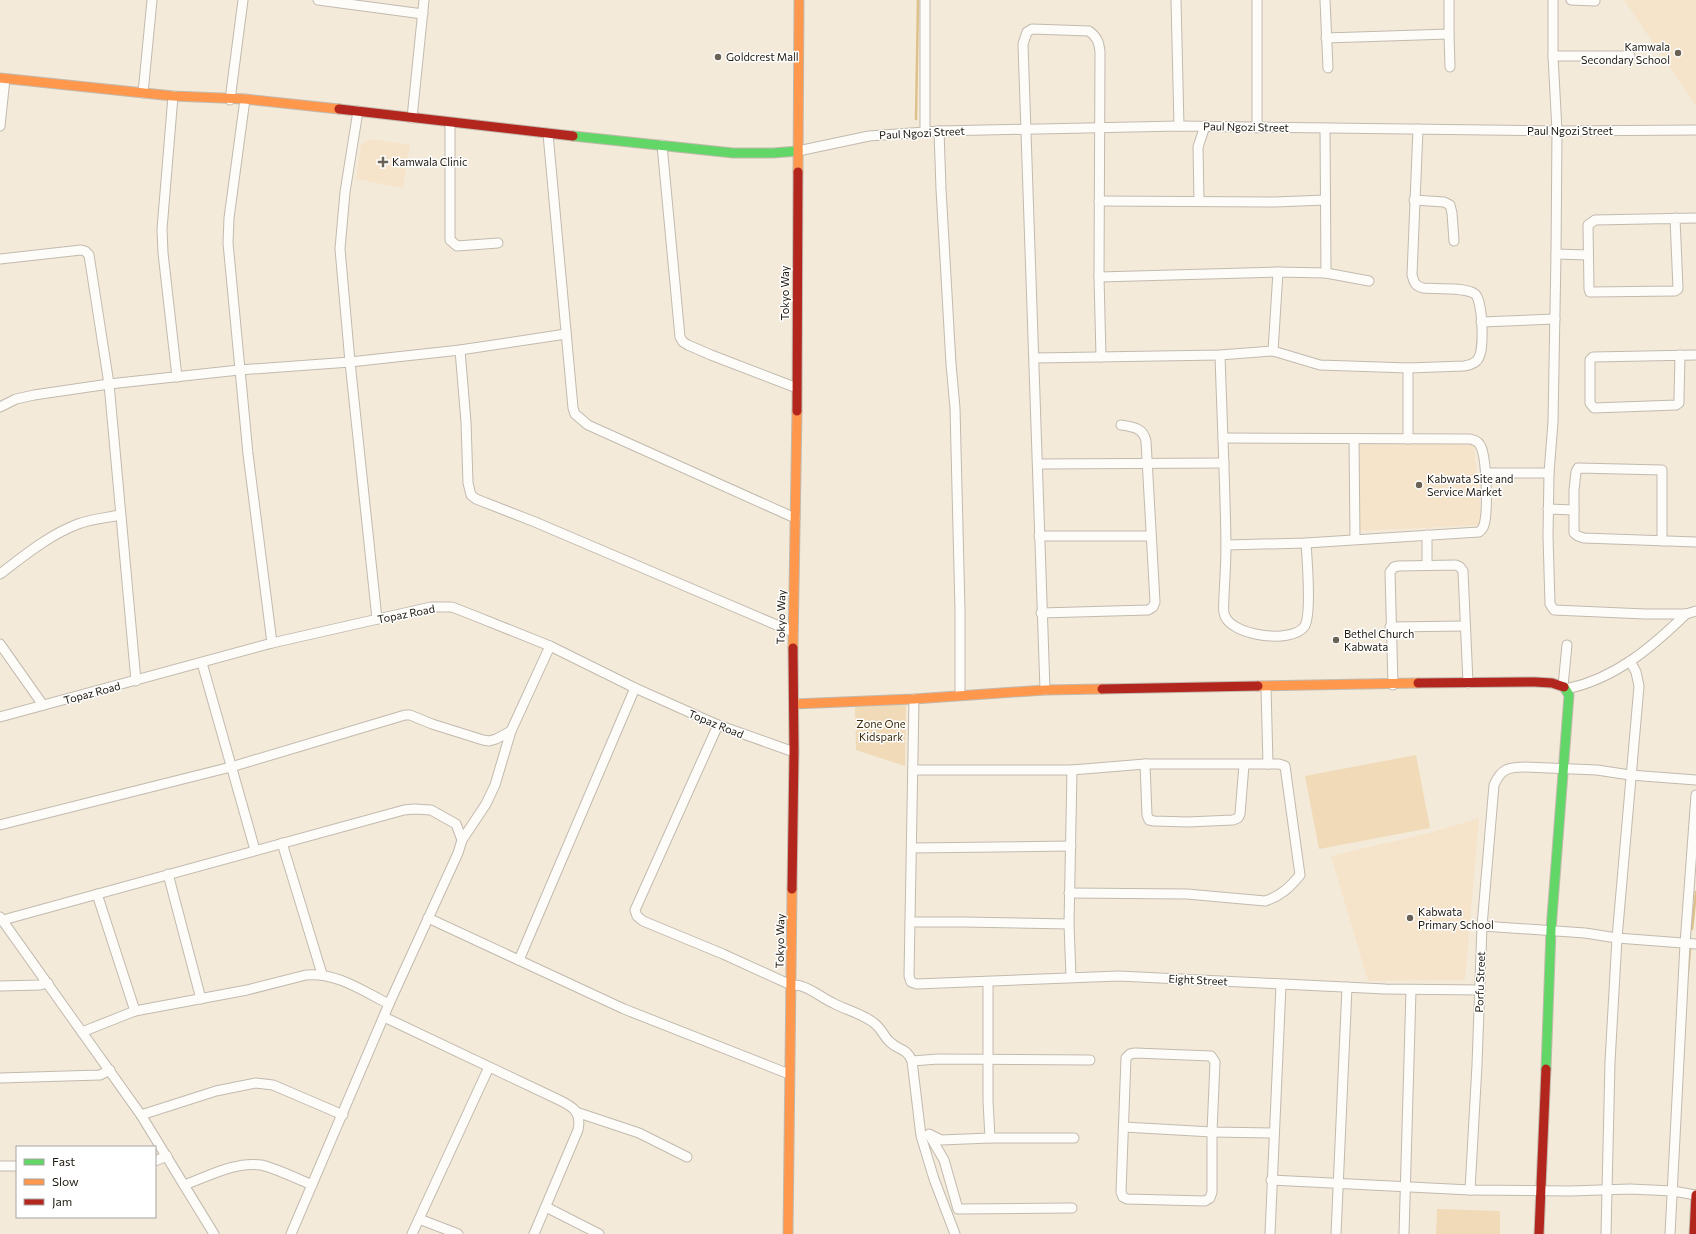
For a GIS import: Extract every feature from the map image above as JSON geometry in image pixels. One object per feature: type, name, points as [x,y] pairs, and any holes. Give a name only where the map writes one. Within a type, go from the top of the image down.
[{"type":"street","points":[[143,93],[152,0]]},
{"type":"street","points":[[230,100],[243,0]]},
{"type":"street","points":[[318,0],[423,14]]},
{"type":"street","points":[[412,118],[424,0]]},
{"type":"street","name":"Tokyo Way","points":[[788,1234],[794,752],[793,632],[797,388],[799,0]]},
{"type":"street","points":[[924,0],[925,132]]},
{"type":"street","points":[[1176,0],[1179,126]]},
{"type":"street","points":[[1257,0],[1258,128]]},
{"type":"street","points":[[1325,0],[1328,68]]},
{"type":"street","points":[[1449,0],[1450,67]]},
{"type":"street","points":[[1553,0],[1553,56],[1557,131],[1553,422],[1548,509],[1551,607],[1554,610],[1626,614],[1686,614],[1696,611]]},
{"type":"street","points":[[1571,0],[1595,0]]},
{"type":"street","points":[[1044,690],[1038,464],[1023,44],[1027,32],[1032,29],[1089,31],[1095,35],[1098,42],[1100,52],[1098,127],[1101,358]]},
{"type":"street","points":[[1326,38],[1450,34]]},
{"type":"street","points":[[1553,56],[1630,56]]},
{"type":"street","points":[[0,126],[3,78],[173,96],[230,100],[245,99],[358,111],[450,124],[662,144],[733,153],[798,152]]},
{"type":"street","points":[[173,96],[162,229],[163,253],[177,377]]},
{"type":"street","points":[[245,99],[228,232],[239,370],[272,643]]},
{"type":"street","points":[[358,111],[345,192],[340,250],[350,362],[377,619]]},
{"type":"street","points":[[450,124],[450,240],[457,246],[498,243]]},
{"type":"street","points":[[1199,201],[1198,147],[1205,126]]},
{"type":"street","name":"Paul Ngozi Street","points":[[798,152],[869,136],[939,131],[1098,127],[1205,126],[1258,128],[1557,131],[1696,130]]},
{"type":"street","points":[[1325,128],[1326,273]]},
{"type":"street","points":[[1034,358],[1220,355],[1273,351],[1320,365],[1408,368],[1464,366],[1472,364],[1479,359],[1482,351],[1479,300],[1475,294],[1468,290],[1423,288],[1417,286],[1412,275],[1418,129]]},
{"type":"street","points":[[939,131],[941,197],[955,408],[960,695]]},
{"type":"street","points":[[548,134],[573,408],[575,414],[583,422],[795,518]]},
{"type":"street","points":[[662,144],[680,337],[683,342],[711,355],[797,388]]},
{"type":"street","points":[[1099,201],[1274,202],[1325,200]]},
{"type":"street","points":[[1414,200],[1444,202],[1450,205],[1454,241]]},
{"type":"street","points":[[1675,218],[1679,286],[1675,290],[1590,292],[1588,225],[1591,221],[1595,220],[1675,218],[1696,218]]},
{"type":"street","points":[[0,259],[81,250],[85,250],[89,254],[109,384],[136,681]]},
{"type":"street","points":[[1556,254],[1588,255]]},
{"type":"street","points":[[1099,276],[1278,272],[1326,273],[1369,281]]},
{"type":"street","points":[[1273,351],[1278,272]]},
{"type":"street","points":[[1481,322],[1555,319]]},
{"type":"street","points":[[0,407],[16,399],[34,395],[109,384],[239,370],[350,362],[460,350],[566,334]]},
{"type":"street","points":[[460,350],[466,422],[468,483],[471,496],[536,522],[793,632]]},
{"type":"street","points":[[1220,355],[1226,545],[1224,613],[1226,620],[1230,624],[1247,632],[1265,636],[1278,636],[1299,632],[1304,627],[1307,620],[1308,604],[1306,543]]},
{"type":"street","points":[[1680,355],[1679,403],[1676,405],[1594,408],[1590,403],[1590,360],[1593,356],[1680,355],[1696,355]]},
{"type":"street","points":[[1408,368],[1408,439]]},
{"type":"street","points":[[1041,613],[1148,610],[1153,607],[1155,602],[1146,441],[1144,433],[1139,429],[1121,425]]},
{"type":"street","points":[[1223,438],[1476,440],[1480,444],[1484,456],[1486,472],[1485,521],[1482,530],[1479,532],[1306,543],[1226,545]]},
{"type":"street","points":[[1354,439],[1355,539]]},
{"type":"street","points":[[1038,464],[1224,463]]},
{"type":"street","points":[[1662,541],[1663,471],[1660,469],[1578,468],[1575,478],[1574,510],[1574,533],[1578,536],[1584,538],[1662,541],[1696,542]]},
{"type":"street","points":[[1486,472],[1549,473]]},
{"type":"street","points":[[1548,509],[1574,510]]},
{"type":"street","points":[[0,574],[42,543],[61,532],[79,524],[120,515]]},
{"type":"street","points":[[1427,535],[1427,566]]},
{"type":"street","points":[[1039,536],[1151,536]]},
{"type":"street","points":[[1393,685],[1390,627],[1390,572],[1391,569],[1399,566],[1456,565],[1463,571],[1468,683]]},
{"type":"street","name":"Topaz Road","points":[[0,717],[272,643],[431,608],[452,607],[550,646],[635,688],[718,725],[794,752]]},
{"type":"street","points":[[794,704],[914,699],[1044,690],[1468,683],[1545,683],[1565,688],[1589,683],[1610,674],[1664,635],[1686,614]]},
{"type":"street","points":[[1390,627],[1465,626]]},
{"type":"street","points":[[0,644],[43,705]]},
{"type":"street","points":[[1539,1234],[1551,930],[1569,695],[1565,688],[1566,645]]},
{"type":"street","points":[[291,1234],[389,1004],[458,853],[462,840],[486,804],[495,785],[511,731],[550,646]]},
{"type":"street","points":[[1606,1234],[1610,1062],[1617,938],[1630,775],[1639,686],[1636,672],[1630,661]]},
{"type":"street","points":[[202,663],[255,850]]},
{"type":"street","points":[[1266,686],[1268,764]]},
{"type":"street","points":[[519,960],[635,688]]},
{"type":"street","points":[[914,699],[910,922],[1069,924]]},
{"type":"street","points":[[0,825],[231,767],[405,715],[410,715],[432,724],[489,741],[493,741],[511,731]]},
{"type":"street","points":[[718,725],[635,910],[637,916],[643,921],[723,954],[791,985],[800,986],[811,990],[833,1004],[874,1023],[883,1032],[889,1042],[896,1047],[905,1050],[909,1054],[912,1061],[921,1136],[934,1179],[955,1234]]},
{"type":"street","points":[[1145,764],[1147,815],[1149,820],[1188,822],[1233,820],[1238,818],[1240,814],[1244,765]]},
{"type":"street","points":[[913,770],[1072,770],[1145,764],[1280,764],[1285,766],[1300,875],[1288,889],[1275,898],[1265,901],[1188,894],[1069,893]]},
{"type":"street","name":"Porfu Street","points":[[1470,1190],[1477,1065],[1482,926],[1494,785],[1499,774],[1514,767],[1564,768]]},
{"type":"street","points":[[1564,768],[1696,780]]},
{"type":"street","points":[[1071,977],[1069,893],[1072,770]]},
{"type":"street","points":[[1670,1234],[1685,944],[1696,795]]},
{"type":"street","points":[[214,1234],[141,1115],[1,918],[97,894],[404,810],[431,810],[456,824],[462,840]]},
{"type":"street","points":[[282,843],[322,974]]},
{"type":"street","points":[[912,848],[1071,846]]},
{"type":"street","points":[[168,874],[201,999]]},
{"type":"street","points":[[97,894],[135,1011]]},
{"type":"street","points":[[428,918],[624,1009],[789,1074]]},
{"type":"street","name":"Eight Street","points":[[910,922],[909,976],[911,982],[916,984],[1119,976],[1281,985],[1411,990],[1480,990]]},
{"type":"street","points":[[1482,926],[1551,930],[1617,938],[1696,944]]},
{"type":"street","points":[[82,1032],[135,1011],[247,990],[306,975],[322,974],[342,980],[389,1004]]},
{"type":"street","points":[[988,982],[987,1060],[990,1138]]},
{"type":"street","points":[[0,986],[40,985],[48,983]]},
{"type":"street","points":[[1270,1234],[1281,985]]},
{"type":"street","points":[[1336,1234],[1348,987]]},
{"type":"street","points":[[1404,1234],[1411,990]]},
{"type":"street","points":[[384,1017],[557,1099],[568,1105],[576,1112],[639,1133],[687,1157]]},
{"type":"street","points":[[1130,1054],[1211,1056],[1215,1062],[1210,1198],[1205,1201],[1126,1199],[1123,1197],[1121,1192],[1124,1127],[1126,1058],[1130,1054]]},
{"type":"street","points":[[912,1061],[938,1059],[1090,1060]]},
{"type":"street","points":[[412,1234],[489,1067]]},
{"type":"street","points":[[0,1078],[100,1075],[110,1070]]},
{"type":"street","points":[[141,1115],[216,1091],[256,1083],[273,1085],[343,1115]]},
{"type":"street","points":[[917,1105],[926,1128],[944,1160],[958,1209],[1072,1208]]},
{"type":"street","points":[[534,1234],[578,1130],[580,1121],[576,1112]]},
{"type":"street","points":[[1124,1127],[1212,1132],[1274,1133]]},
{"type":"street","points":[[930,1136],[941,1140],[990,1138],[1074,1138]]},
{"type":"street","points":[[156,1161],[167,1156]]},
{"type":"street","points":[[184,1185],[234,1167],[261,1165],[312,1185]]},
{"type":"street","points":[[0,1166],[16,1166]]},
{"type":"street","points":[[1272,1180],[1470,1190],[1673,1191],[1696,1195],[1694,1234]]},
{"type":"street","points":[[546,1207],[599,1234]]},
{"type":"street","points":[[419,1219],[458,1234]]},
{"type":"shaded area","name":"Kamwala Secondary School","points":[[1624,0],[1696,0],[1696,106]]},
{"type":"shaded area","name":"Kamwala Clinic","points":[[370,139],[410,145],[403,188],[356,179],[361,145]]},
{"type":"shaded area","name":"Kabwata Site and Service Market","points":[[1360,442],[1474,445],[1482,525],[1360,531]]},
{"type":"shaded area","name":"Kabwata Primary School","points":[[1479,818],[1465,980],[1368,981],[1331,856],[1433,832]]},
{"type":"green space","name":"Zone One Kidspark","points":[[906,704],[905,766],[856,750],[855,707]]},
{"type":"green space","points":[[1416,755],[1430,828],[1319,849],[1305,776]]},
{"type":"green space","points":[[1437,1209],[1500,1211],[1500,1234],[1436,1234]]},
{"type":"waterway","points":[[916,119],[918,0]]},
{"type":"waterway","points":[[1692,929],[1696,892]]},
{"type":"waterway","points":[[1688,972],[1690,949]]},
{"type":"traffic: fast","points":[[573,136],[733,153],[773,153],[798,151]]},
{"type":"traffic: fast","points":[[1546,1069],[1551,930],[1569,695],[1564,687]]},
{"type":"traffic: slow","points":[[798,172],[799,0]]},
{"type":"traffic: slow","points":[[0,78],[173,96],[245,99],[339,109]]},
{"type":"traffic: slow","points":[[793,648],[797,411]]},
{"type":"traffic: slow","points":[[1258,686],[1418,683]]},
{"type":"traffic: slow","points":[[794,704],[914,699],[1045,690],[1102,689]]},
{"type":"traffic: slow","points":[[788,1234],[792,889]]},
{"type":"traffic: jam","points":[[339,109],[573,136]]},
{"type":"traffic: jam","points":[[797,411],[798,172]]},
{"type":"traffic: jam","points":[[792,889],[794,752],[793,648]]},
{"type":"traffic: jam","points":[[1418,683],[1535,682],[1552,683],[1564,687]]},
{"type":"traffic: jam","points":[[1102,689],[1258,686]]},
{"type":"traffic: jam","points":[[1539,1234],[1546,1069]]},
{"type":"traffic: jam","points":[[1694,1234],[1696,1195]]},
{"type":"place","name":"Kamwala Secondary School","points":[[1678,53]]},
{"type":"place","name":"Goldcrest Mall","points":[[718,57]]},
{"type":"place","name":"Kamwala Clinic","points":[[383,162]]},
{"type":"place","name":"Kabwata Site and Service Market","points":[[1419,485]]},
{"type":"place","name":"Bethel Church Kabwata","points":[[1336,640]]},
{"type":"place","name":"Kabwata Primary School","points":[[1410,918]]}]
